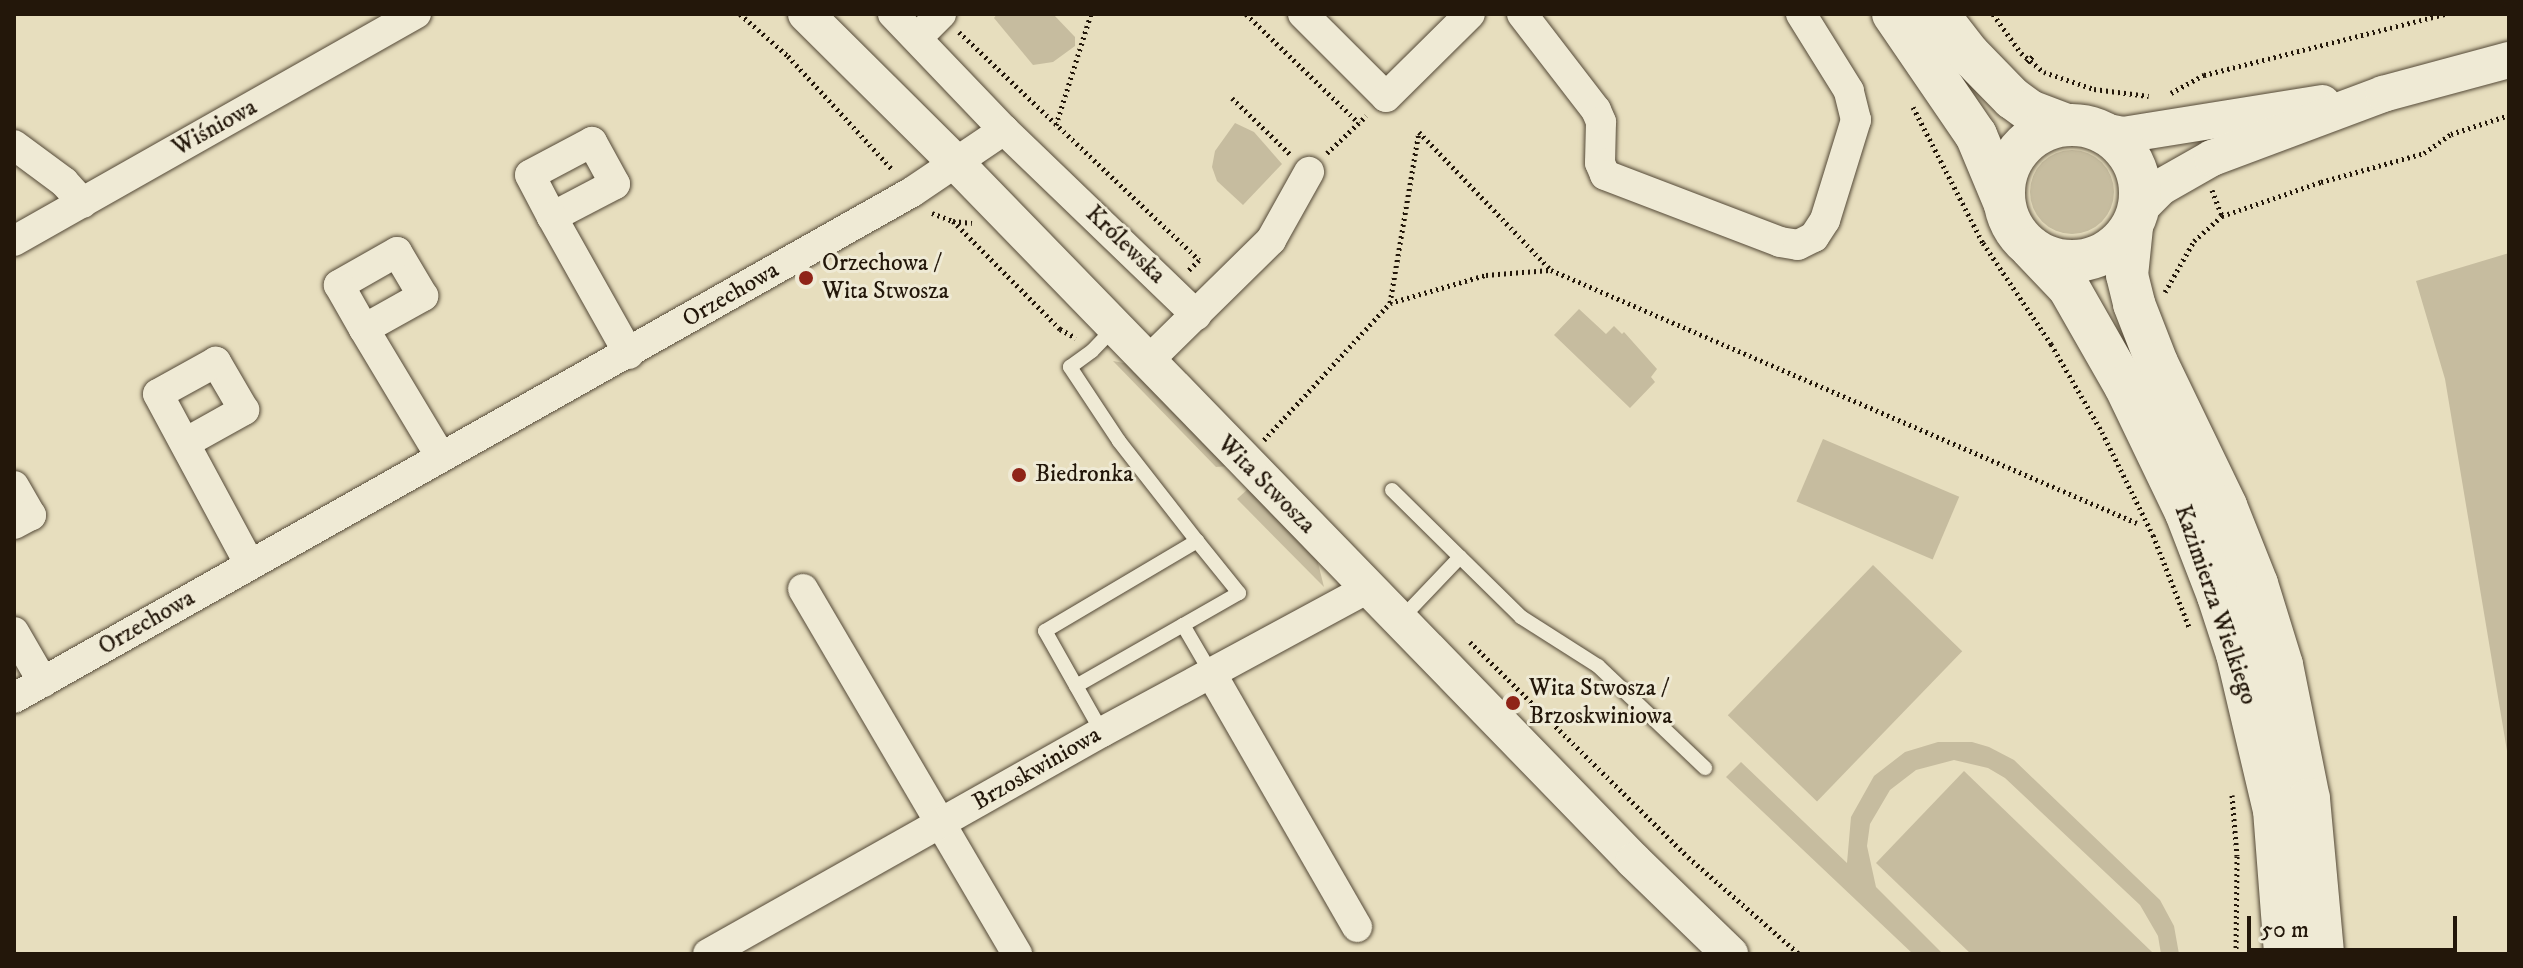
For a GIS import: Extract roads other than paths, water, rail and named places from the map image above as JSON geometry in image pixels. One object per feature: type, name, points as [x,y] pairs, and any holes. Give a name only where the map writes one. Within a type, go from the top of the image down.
[{"type":"main road","points":[[1893,14],[1976,135],[2017,235],[2031,248],[2067,262],[2086,260],[2120,242],[2135,218],[2137,171],[2128,153],[2082,127],[2030,111],[2012,98],[1969,54],[1938,14]]},
{"type":"main road","points":[[2004,202],[2009,166],[2031,138],[2082,127]]},
{"type":"main road","name":"Kazimierza Wielkiego","points":[[2135,218],[2127,275],[2134,304],[2157,363],[2226,506],[2257,584],[2282,665],[2309,799],[2323,954]]},
{"type":"main road","name":"Kazimierza Wielkiego","points":[[2031,248],[2069,288],[2125,386],[2186,513],[2218,596],[2245,684],[2274,810],[2285,954]]},
{"type":"street","name":"Wiśniowa","points":[[14,241],[83,203],[382,22],[416,14]]},
{"type":"street","name":"Wita Stwosza","points":[[806,14],[957,164],[1097,334],[1147,362],[1730,954]]},
{"type":"street","name":"Królewska","points":[[893,14],[1004,130],[1196,315]]},
{"type":"street","points":[[1303,14],[1386,97],[1470,14]]},
{"type":"street","points":[[1522,14],[1596,110],[1601,122],[1600,163],[1605,175],[1780,242],[1798,245],[1814,237],[1825,220],[1856,120],[1849,91],[1801,14]]},
{"type":"street","points":[[917,38],[946,19]]},
{"type":"street","points":[[2135,218],[2161,187],[2212,158],[2383,94],[2509,61]]},
{"type":"street","points":[[2082,127],[2134,134],[2252,112],[2383,94]]},
{"type":"street","points":[[957,164],[1004,130]]},
{"type":"street","points":[[14,145],[64,182],[83,203]]},
{"type":"street","name":"Orzechowa","points":[[14,698],[629,354],[957,164]]},
{"type":"street","points":[[1147,362],[1271,240],[1309,172]]},
{"type":"street","points":[[552,217],[629,354]]},
{"type":"street","points":[[364,329],[441,457]]},
{"type":"street","points":[[185,443],[250,565]]},
{"type":"street","points":[[14,486],[31,515],[14,524]]},
{"type":"street","name":"Brzoskwiniowa","points":[[708,954],[1102,732],[1368,588]]},
{"type":"street","points":[[803,589],[1017,954]]},
{"type":"street","points":[[14,632],[43,682]]},
{"type":"street","points":[[1211,673],[1357,927]]},
{"type":"lane","points":[[1076,686],[1239,593],[1119,441],[1070,367],[1092,351],[1097,334]]},
{"type":"lane","points":[[1392,490],[1521,617],[1598,666],[1705,768]]},
{"type":"lane","points":[[1102,732],[1045,631],[1197,541]]},
{"type":"lane","points":[[1400,621],[1460,557]]},
{"type":"lane","points":[[1183,625],[1211,673]]},
{"type":"place","name":"Orzechowa / Wita Stwosza","points":[[806,278]]},
{"type":"place","name":"Biedronka","points":[[1019,475]]},
{"type":"place","name":"Wita Stwosza / Brzoskwiniowa","points":[[1513,703]]}]
